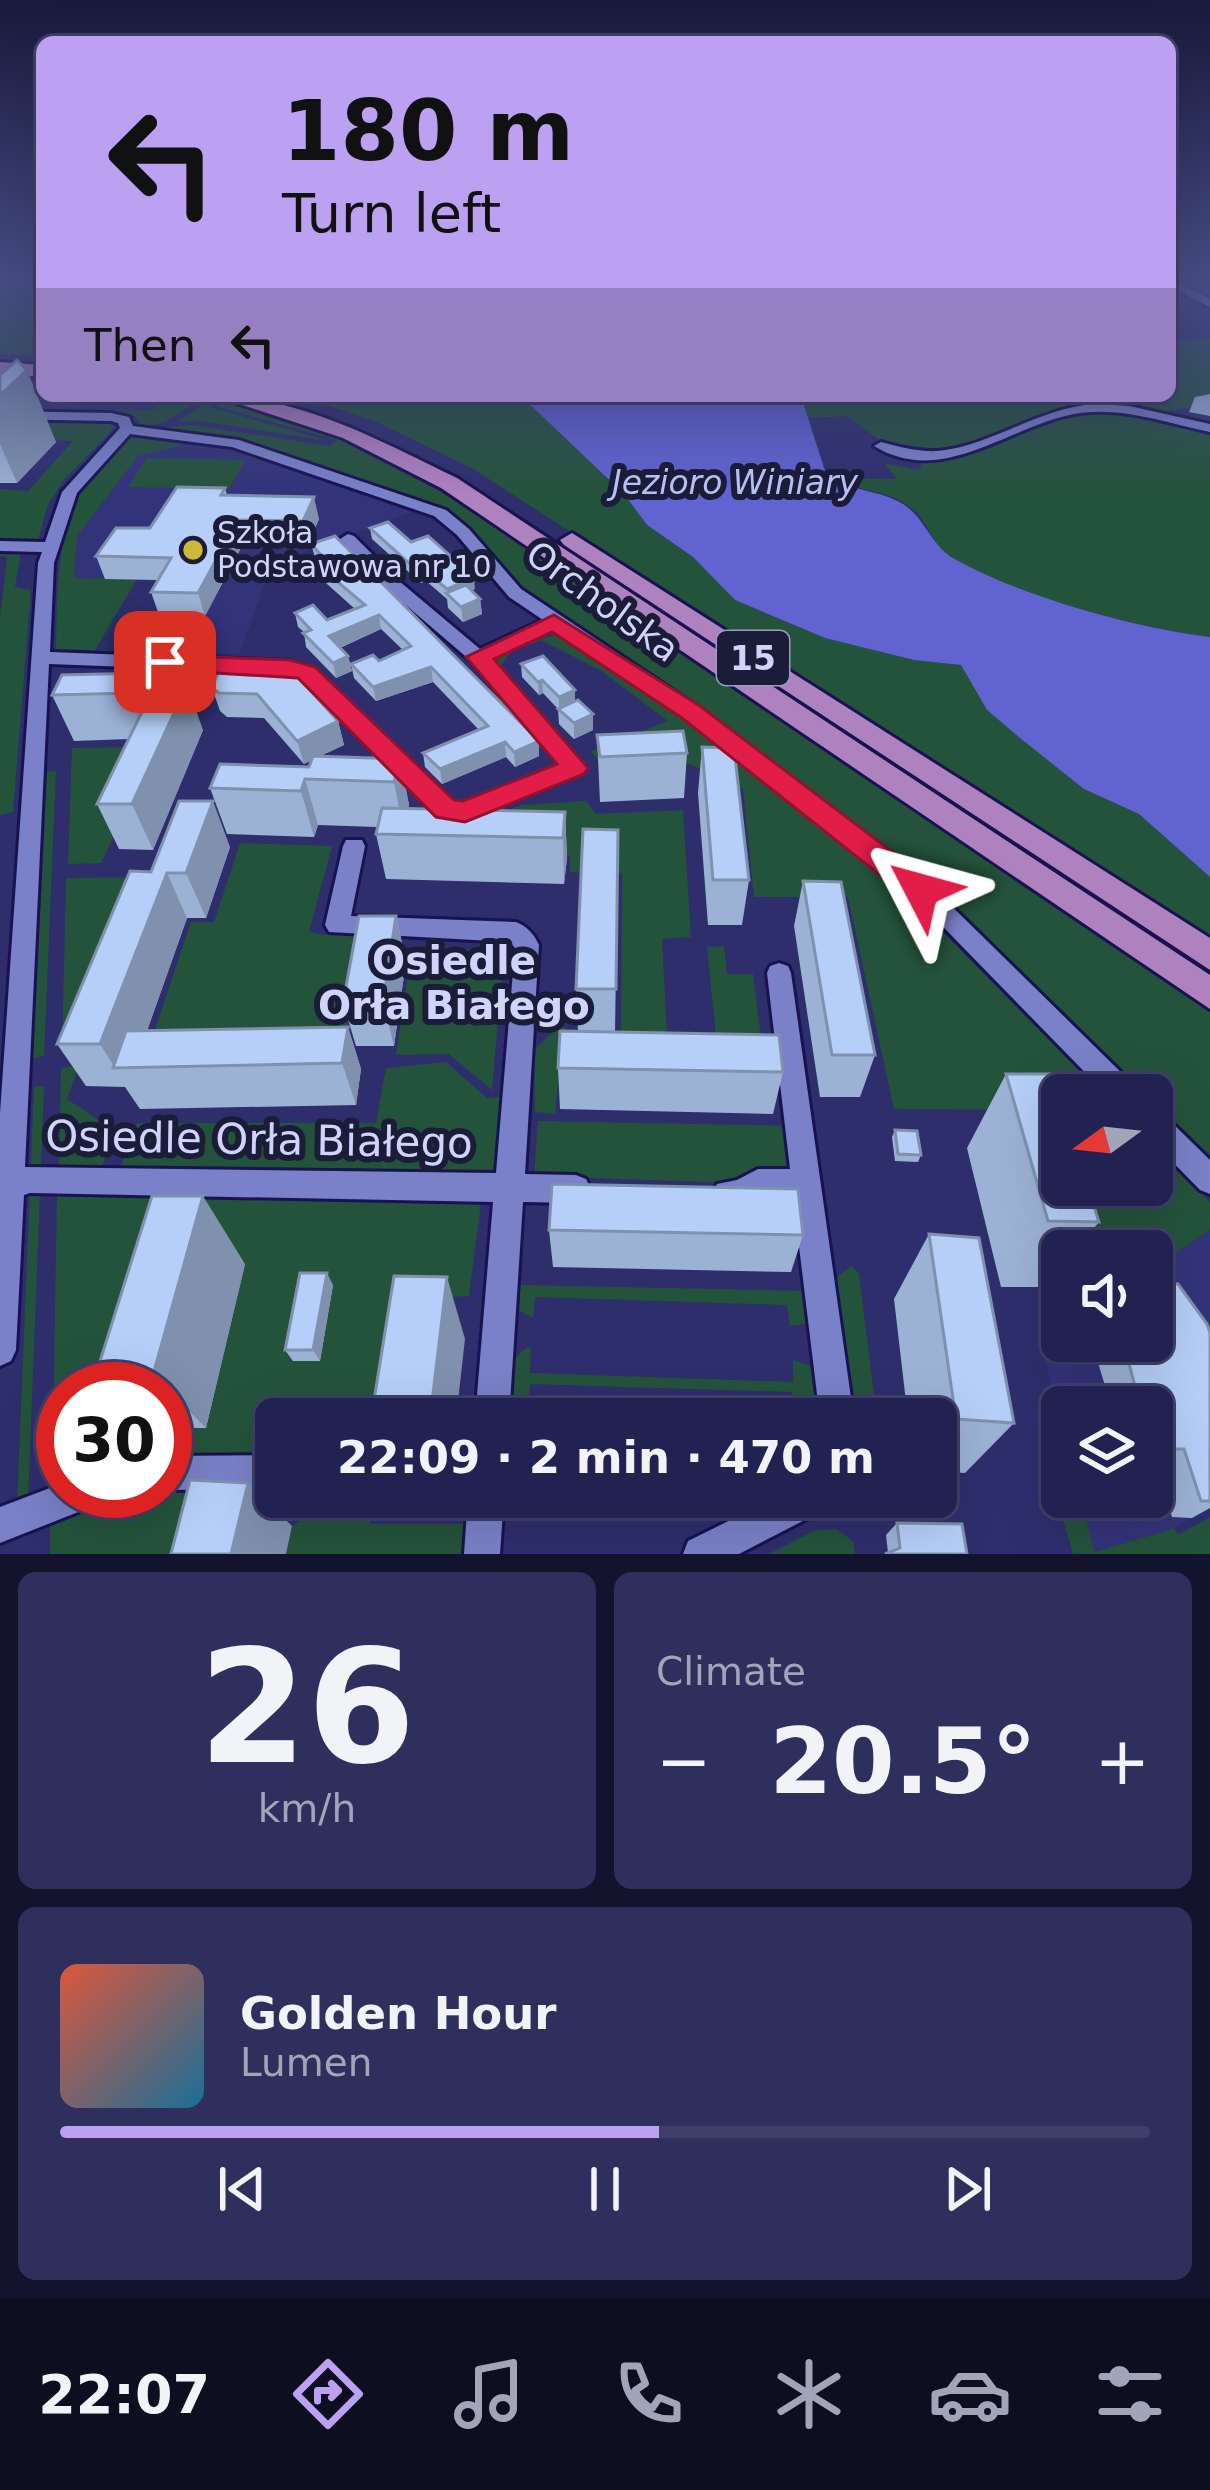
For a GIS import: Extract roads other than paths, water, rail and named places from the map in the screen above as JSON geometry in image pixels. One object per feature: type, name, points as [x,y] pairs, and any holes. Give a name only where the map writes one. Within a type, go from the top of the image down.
[{"type":"main road","points":[[0,358],[36,361]]},
{"type":"main road","points":[[0,368],[36,371]]},
{"type":"main road","name":"15","points":[[245,402],[350,434],[461,490],[1210,994]]},
{"type":"main road","name":"15","points":[[296,402],[382,431],[479,479],[1210,956]]},
{"type":"street","points":[[881,446],[953,456],[1077,409],[1210,428]]},
{"type":"street","name":"Orcholska","points":[[0,415],[111,417],[124,420],[127,429],[234,443],[440,513],[515,592],[691,712],[910,881],[1104,1074]]},
{"type":"street","points":[[0,1350],[10,1186],[13,907],[50,547],[70,492],[127,429]]},
{"type":"street","points":[[40,658],[290,668],[307,673],[446,810],[465,812],[575,768],[478,657],[393,586],[348,539]]},
{"type":"street","points":[[0,546],[50,547]]},
{"type":"street","points":[[478,657],[554,622]]},
{"type":"street","name":"Osiedle Orła Białego","points":[[355,846],[337,926],[516,932],[526,946],[494,1398]]},
{"type":"street","points":[[779,973],[798,1189],[833,1398]]},
{"type":"street","points":[[1173,1143],[1210,1180]]},
{"type":"street","name":"Osiedle Orła Białego","points":[[10,1186],[30,1179],[608,1190]]},
{"type":"street","points":[[696,1193],[741,1195],[798,1189]]},
{"type":"street","points":[[192,1474],[255,1472]]},
{"type":"street","points":[[0,1525],[36,1511]]},
{"type":"street","points":[[482,1554],[485,1518]]},
{"type":"street","points":[[701,1554],[772,1518]]},
{"type":"water","name":"Jezioro Winiary","points":[[527,402],[803,402],[826,474],[903,504],[953,558],[1010,585],[1078,608],[1210,637],[1210,877],[1139,814],[1084,789],[987,710],[961,665],[914,660],[825,638],[735,600],[693,557],[647,525],[624,494]]},
{"type":"place","name":"Szkoła Podstawowa nr 10","points":[[193,550]]},
{"type":"district","name":"Osiedle Orła Białego","points":[[454,982]]}]
